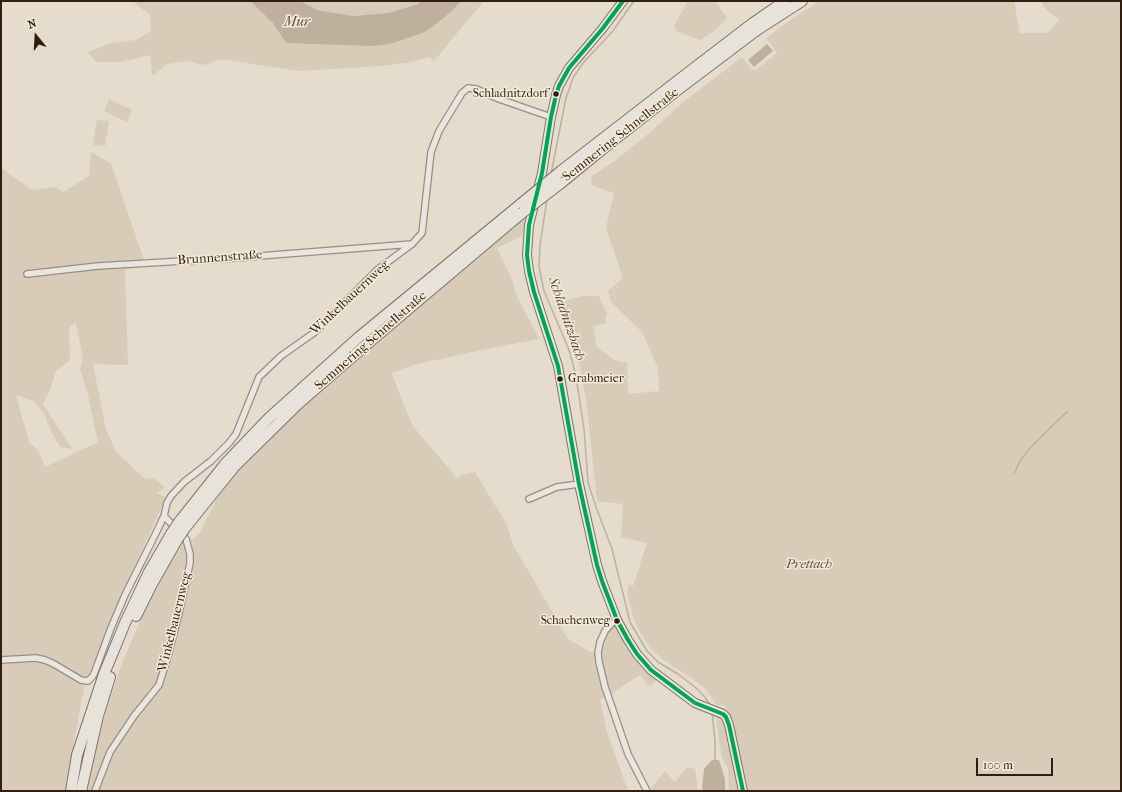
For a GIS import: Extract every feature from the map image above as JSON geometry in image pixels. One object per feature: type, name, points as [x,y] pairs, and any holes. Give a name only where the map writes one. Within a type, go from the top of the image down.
[{"type":"highway","name":"Semmering Schnellstraße","points":[[71,791],[77,755],[104,674],[149,572],[225,464],[269,418],[359,336],[561,171],[682,77],[785,1]]},
{"type":"highway","name":"Semmering Schnellstraße","points":[[182,525],[234,467],[298,404],[367,344],[522,213],[605,147],[757,30],[802,1]]},
{"type":"highway","name":"Semmering Schnellstraße","points":[[81,791],[98,716],[110,677],[128,632],[174,537]]},
{"type":"street","points":[[623,1],[603,28],[569,68],[559,86],[551,117],[542,173],[529,225],[527,255],[534,292],[558,366],[579,484],[597,565],[617,620],[637,654],[651,670],[695,703],[719,712],[726,717],[743,791]]},
{"type":"street","name":"Winkelbauernweg","points":[[1,660],[36,658],[54,664],[81,680],[88,681],[92,677],[124,595],[164,516],[171,496],[177,489],[211,462],[236,434],[259,377],[280,356],[315,332],[377,270],[412,244],[422,233],[431,152],[439,131],[462,93],[468,88],[476,89],[499,99],[551,117]]},
{"type":"street","name":"Brunnenstraße","points":[[27,274],[98,266],[234,258],[412,244]]},
{"type":"street","points":[[529,499],[557,487],[579,484]]},
{"type":"street","name":"Winkelbauernweg","points":[[95,791],[110,752],[134,716],[159,685],[168,656],[188,570],[190,554],[186,539],[164,516]]},
{"type":"street","points":[[617,620],[605,631],[600,642],[598,653],[599,662],[605,687],[628,754],[647,791]]},
{"type":"green space","points":[[132,1],[250,1],[273,23],[286,43],[445,17],[462,1],[484,1],[434,61],[429,57],[411,62],[382,66],[299,71],[220,59],[205,65],[186,61],[167,64],[152,76],[150,55],[120,62],[96,62],[88,52],[111,43],[136,40],[151,31],[150,15]]},
{"type":"green space","points":[[301,1],[421,1],[418,4],[389,13],[353,16],[317,10]]},
{"type":"green space","points":[[688,1],[715,1],[727,18],[713,32],[700,40],[676,31],[674,26]]},
{"type":"green space","name":"Prettach","points":[[820,1],[1014,1],[1020,33],[1048,33],[1059,20],[1046,10],[1041,1],[1121,1],[1121,791],[749,791],[746,786],[730,717],[725,706],[716,705],[706,689],[665,661],[650,648],[633,617],[627,592],[629,585],[633,586],[647,543],[621,537],[623,504],[597,501],[587,407],[580,367],[572,339],[555,303],[583,296],[599,296],[607,314],[605,318],[607,323],[593,326],[597,347],[614,360],[627,363],[628,394],[659,391],[658,368],[642,332],[611,302],[608,291],[623,278],[606,228],[614,193],[591,185],[592,176],[616,160],[654,129],[682,103],[742,57],[754,71],[777,53],[766,38],[793,18]]},
{"type":"green space","points":[[109,99],[132,110],[127,122],[104,111]]},
{"type":"green space","points":[[97,120],[109,121],[105,146],[93,145]]},
{"type":"green space","points":[[91,152],[111,163],[146,266],[125,270],[128,365],[93,364],[106,430],[117,453],[144,478],[155,479],[165,488],[156,493],[166,497],[111,619],[84,688],[65,791],[1,791],[1,168],[32,190],[56,187],[63,192],[89,176]],"holes":[[[76,323],[83,359],[80,369],[88,395],[98,442],[45,467],[39,451],[29,442],[16,395],[34,401],[44,413],[51,431],[60,447],[72,449],[43,404],[50,390],[56,371],[70,360],[69,326]]]},
{"type":"green space","points":[[529,215],[525,231],[522,236],[497,248],[513,282],[515,292],[539,339],[413,365],[392,373],[413,426],[457,478],[461,475],[475,472],[507,525],[513,545],[568,639],[595,653],[604,697],[600,700],[607,732],[628,791],[85,791],[106,711],[121,666],[141,619],[175,556],[186,539],[188,543],[199,534],[222,488],[250,457],[332,378]]},
{"type":"green space","points":[[615,624],[657,679],[650,687],[640,675],[609,695],[599,652],[607,632]]},
{"type":"green space","points":[[716,715],[723,718],[728,737],[727,744],[731,747],[740,791],[729,791],[728,768],[722,757]]},
{"type":"green space","points":[[687,767],[695,769],[698,791],[650,791],[665,771],[675,782]]},
{"type":"water","name":"Mur","points":[[250,1],[301,1],[317,10],[353,16],[389,13],[418,4],[421,1],[462,1],[445,17],[425,32],[390,44],[374,46],[286,43],[273,23]]},
{"type":"water","points":[[767,44],[773,51],[754,67],[748,60]]},
{"type":"water","points":[[712,760],[719,760],[725,779],[725,791],[704,791],[702,789],[704,769]]},
{"type":"waterway","name":"Schladnitzbach","points":[[551,174],[566,98],[573,78],[583,63],[612,32],[634,1]]},
{"type":"waterway","name":"Schladnitzbach","points":[[547,199],[540,245],[539,266],[544,291],[569,350],[576,376],[584,429],[588,482],[612,549],[630,622],[647,651],[658,662],[678,674],[695,687],[705,697],[710,705]]},
{"type":"waterway","points":[[1014,474],[1020,461],[1031,447],[1067,412]]},
{"type":"waterway","name":"Schladnitzbach","points":[[712,712],[715,740],[715,760]]},
{"type":"transit line","points":[[623,1],[603,28],[569,68],[559,86],[551,117],[542,173],[529,225],[527,255],[529,271],[534,292],[558,366],[579,484],[597,565],[617,620],[637,654],[651,670],[695,703],[723,714],[726,717],[743,791]]},
{"type":"place","name":"Schladnitzdorf","points":[[556,94]]},
{"type":"place","name":"Grabmeier","points":[[560,379]]},
{"type":"place","name":"Schachenweg","points":[[617,621]]}]
